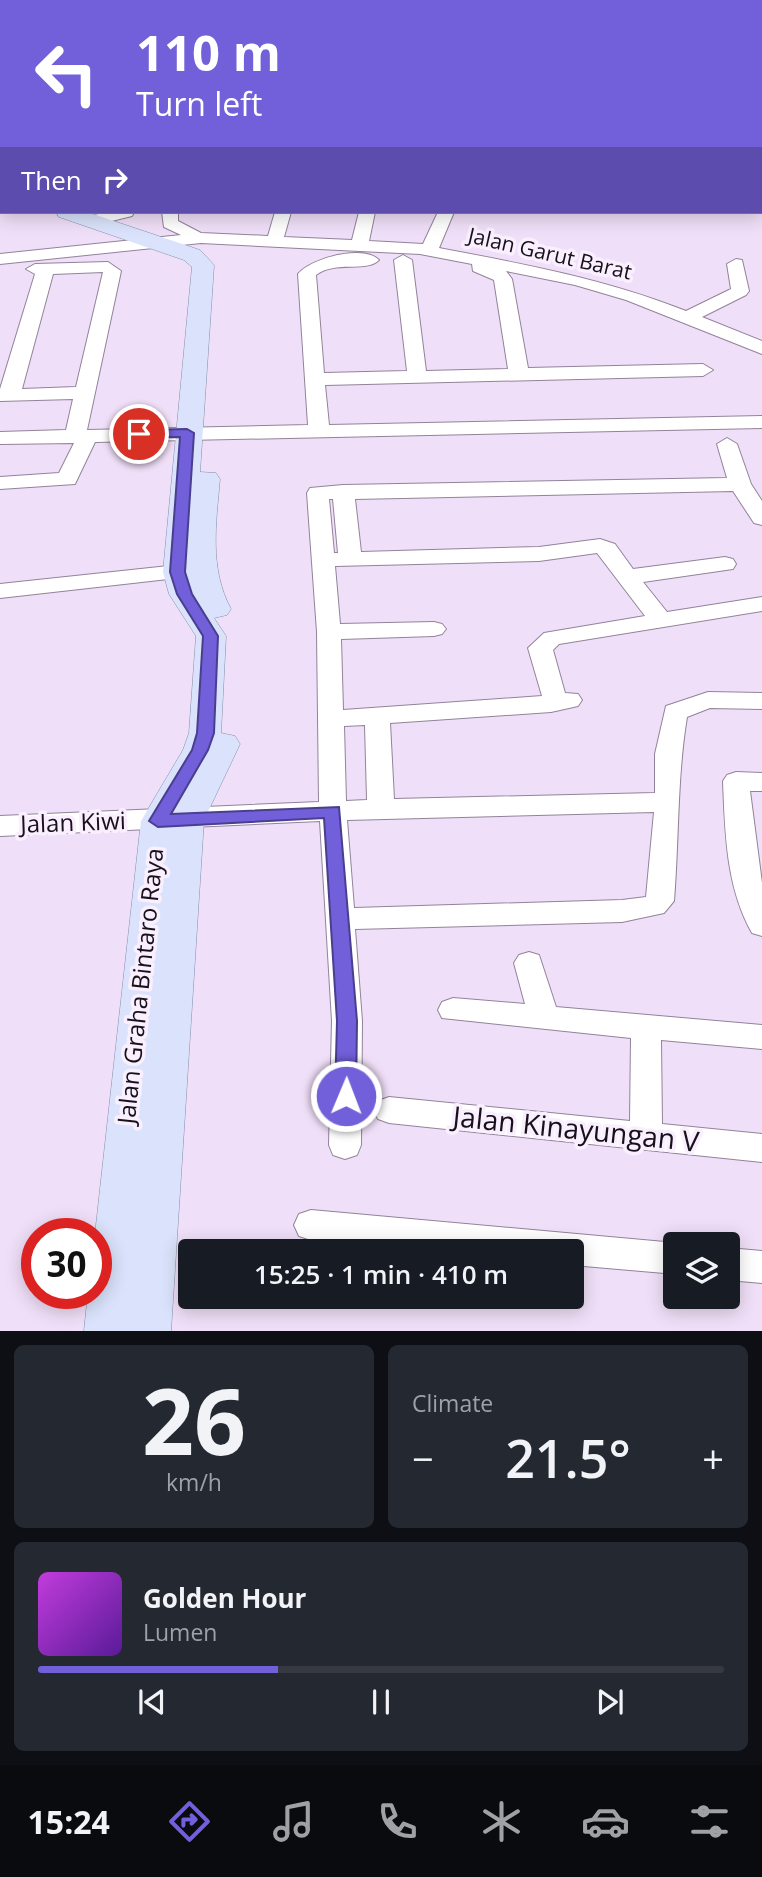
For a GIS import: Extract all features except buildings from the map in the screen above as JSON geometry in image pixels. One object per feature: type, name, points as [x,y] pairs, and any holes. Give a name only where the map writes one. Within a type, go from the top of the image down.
[{"type":"main road","name":"Jalan Graha Bintaro Raya","points":[[105,215],[173,238],[203,265],[206,340],[198,432],[178,572],[184,594],[211,636],[205,733],[173,820],[149,1087],[107,1331]]},
{"type":"main road","name":"Jalan Graha Bintaro Raya","points":[[173,820],[220,756],[227,730],[229,632],[225,619],[207,595],[201,571],[198,432]]},
{"type":"main road","name":"Jalan Graha Bintaro Raya","points":[[148,1331],[149,1087]]},
{"type":"street","points":[[170,214],[173,238]]},
{"type":"street","points":[[275,240],[282,214]]},
{"type":"street","points":[[360,246],[367,214]]},
{"type":"street","points":[[429,251],[445,214]]},
{"type":"street","name":"Jalan Garut Barat","points":[[0,259],[173,238],[275,240],[429,251],[578,280],[632,296],[762,348]]},
{"type":"street","points":[[402,260],[417,377]]},
{"type":"street","points":[[319,430],[307,274],[326,262],[438,261],[481,267],[502,276],[519,374]]},
{"type":"street","points":[[688,317],[741,290],[736,264]]},
{"type":"street","points":[[0,273],[108,267],[111,271],[84,393],[82,436],[67,479],[0,483]]},
{"type":"street","points":[[45,269],[5,395],[84,393]]},
{"type":"street","points":[[316,379],[703,370]]},
{"type":"street","points":[[40,437],[50,394]]},
{"type":"street","points":[[0,438],[762,422]]},
{"type":"street","points":[[727,444],[740,484],[762,518]]},
{"type":"street","points":[[345,1146],[347,1021],[332,811],[329,632],[317,494],[343,491],[740,484]]},
{"type":"street","points":[[343,491],[350,559]]},
{"type":"street","points":[[323,560],[539,554],[597,545],[607,549],[661,621]]},
{"type":"street","points":[[626,577],[725,564]]},
{"type":"street","points":[[0,591],[178,572]]},
{"type":"street","points":[[330,719],[564,701],[540,648],[552,638],[762,604]]},
{"type":"street","points":[[329,632],[433,629]]},
{"type":"street","points":[[340,919],[622,911],[654,906],[660,901],[668,802],[668,754],[675,712],[708,700],[762,701]]},
{"type":"street","points":[[377,716],[381,809]]},
{"type":"street","points":[[762,782],[736,781],[752,858],[752,903],[762,925]]},
{"type":"street","name":"Jalan Kiwi","points":[[0,825],[173,820],[381,809],[668,802]]},
{"type":"street","points":[[529,963],[543,1017]]},
{"type":"street","points":[[453,1010],[762,1037]]},
{"type":"street","points":[[646,1026],[646,1136]]},
{"type":"street","name":"Jalan Kinayungan V","points":[[389,1110],[762,1148]]},
{"type":"street","points":[[311,1225],[663,1258]]},
{"type":"street","points":[[740,1265],[762,1267]]},
{"type":"route","points":[[139,434],[187,433],[178,572],[184,594],[205,622],[211,636],[205,733],[200,750],[158,821],[332,811],[347,1021],[346,1096]]}]
